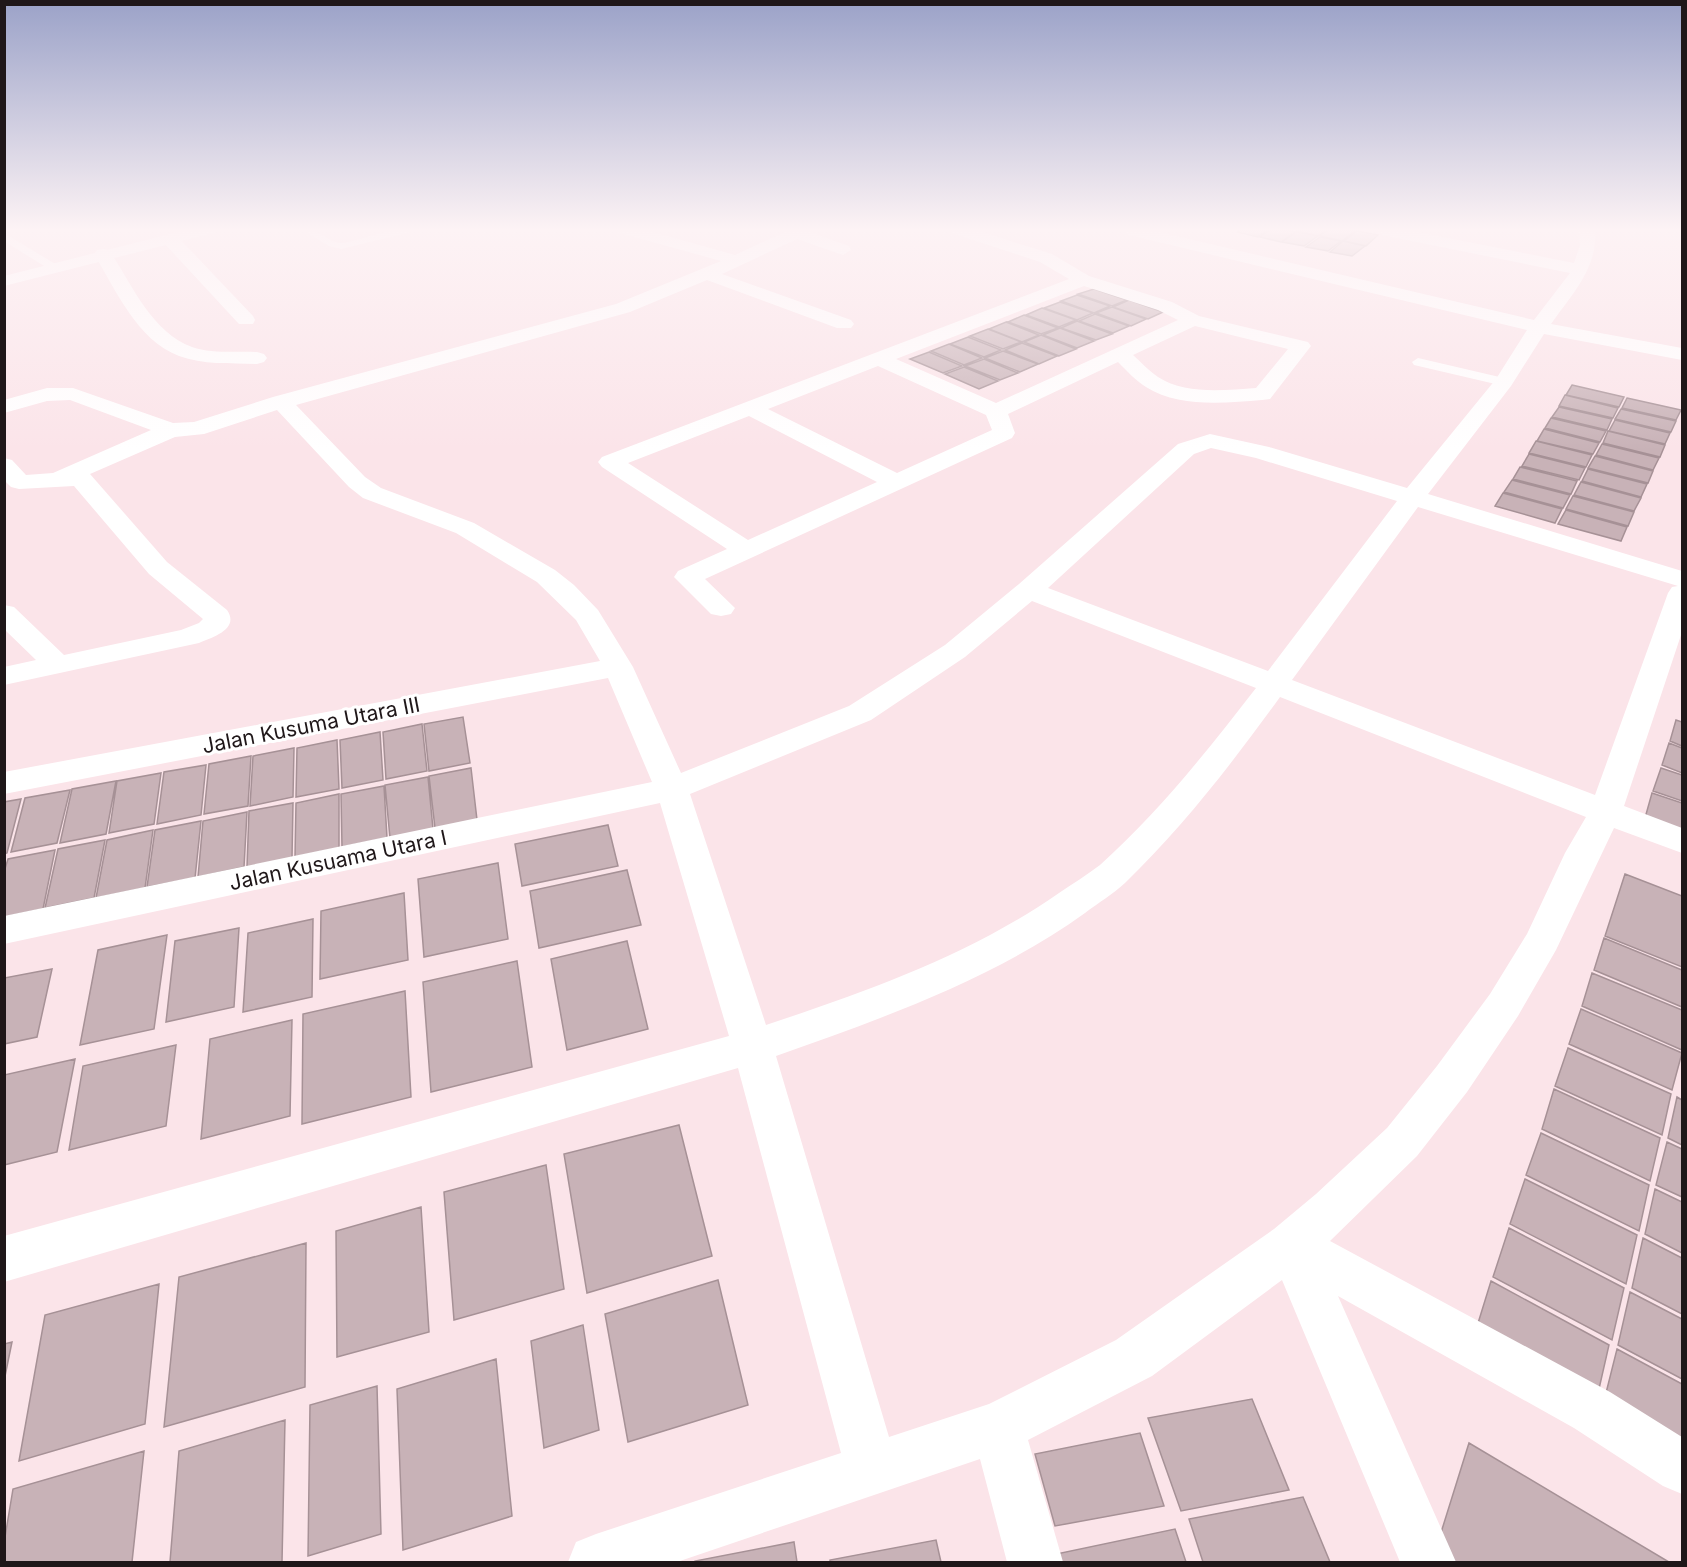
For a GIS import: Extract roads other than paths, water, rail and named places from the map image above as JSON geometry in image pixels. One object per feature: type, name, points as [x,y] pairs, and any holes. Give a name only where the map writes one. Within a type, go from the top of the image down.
[{"type":"street","points":[[134,303],[147,323],[165,342],[187,352],[204,356],[257,358]]},
{"type":"street","points":[[230,303],[246,320]]},
{"type":"street","points":[[4,465],[19,482],[35,483],[62,478],[171,430],[196,429],[281,402],[635,303]]},
{"type":"street","points":[[787,303],[844,324]]},
{"type":"street","points":[[748,551],[610,462],[1023,303]]},
{"type":"street","points":[[1120,354],[1154,384],[1190,395],[1242,395],[1262,393],[1301,346],[1193,320],[1156,303]]},
{"type":"street","points":[[1438,303],[1539,327],[1683,354]]},
{"type":"street","points":[[4,1259],[753,1047],[837,1018],[963,968],[1041,925],[1111,875],[1165,820],[1232,741],[1413,496],[1504,382],[1557,303]]},
{"type":"street","points":[[996,411],[1193,320]]},
{"type":"street","points":[[721,608],[687,578],[1004,433],[996,411],[879,359]]},
{"type":"street","points":[[4,407],[61,392],[73,394],[171,430]]},
{"type":"street","points":[[281,402],[327,453],[364,488],[465,528],[546,576],[588,616],[618,667],[672,789],[753,1047],[872,1469]]},
{"type":"street","points":[[751,409],[898,483]]},
{"type":"street","name":"Jalan Kusuama Utara I","points":[[4,930],[672,789],[860,713],[955,651],[1029,590],[1186,449],[1210,441],[1227,443],[1413,496],[1683,579]]},
{"type":"street","points":[[4,676],[189,637],[209,629],[216,622],[217,616],[158,568],[81,479],[62,478]]},
{"type":"street","points":[[1029,590],[1274,682],[1605,813],[1683,841]]},
{"type":"street","points":[[596,1563],[673,1550],[872,1469],[998,1427],[1134,1358],[1291,1245],[1402,1142],[1452,1079],[1504,1005],[1543,940],[1582,852],[1605,813],[1683,593]]},
{"type":"street","points":[[4,613],[58,665]]},
{"type":"street","name":"Jalan Kusuma Utara III","points":[[4,783],[618,667]]},
{"type":"street","points":[[1291,1245],[1592,1410],[1683,1467]]},
{"type":"street","points":[[1291,1245],[1428,1563]]},
{"type":"street","points":[[998,1427],[1035,1563]]},
{"type":"lane","points":[[1418,362],[1504,382]]}]
